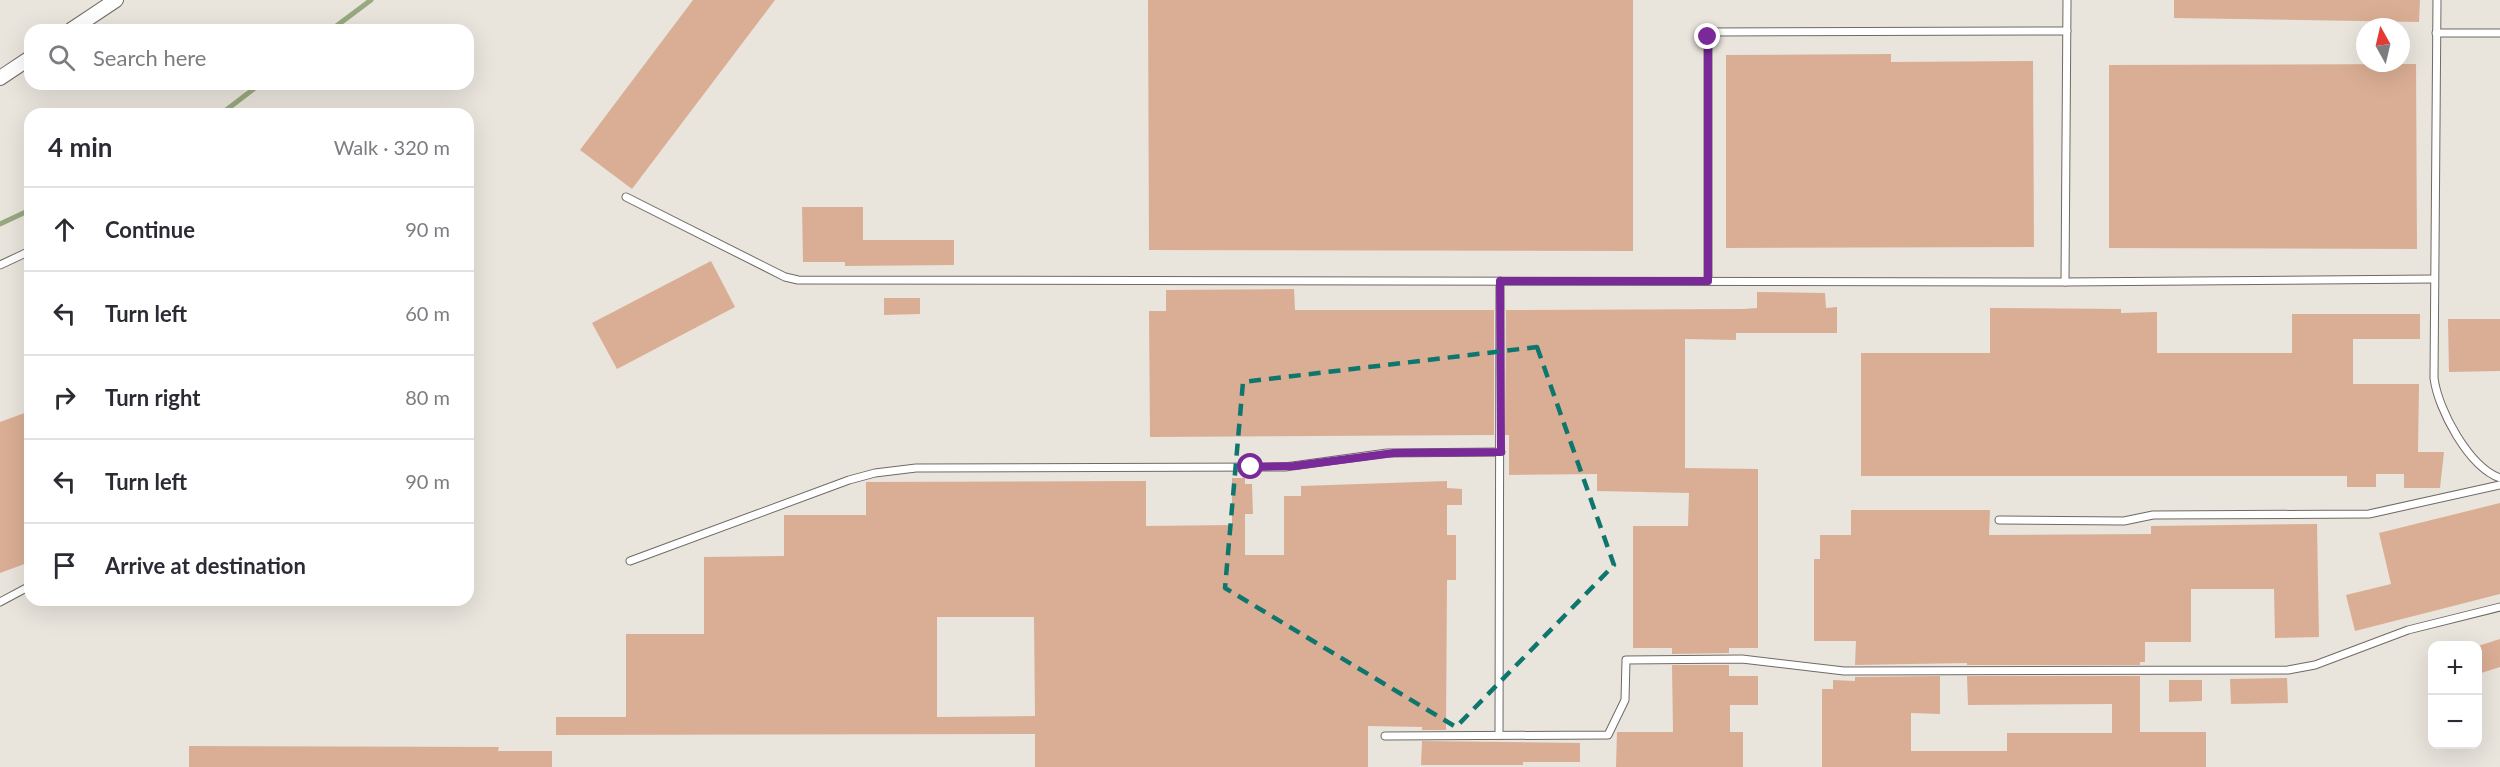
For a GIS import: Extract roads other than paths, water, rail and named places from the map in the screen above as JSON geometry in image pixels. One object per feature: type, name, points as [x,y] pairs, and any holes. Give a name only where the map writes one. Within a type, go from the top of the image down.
[{"type":"street","points":[[80,24],[116,0]]},
{"type":"street","points":[[0,78],[24,62]]},
{"type":"lane","points":[[2065,282],[2067,0]]},
{"type":"lane","points":[[2437,0],[2433,279],[2435,390],[2459,438],[2483,469],[2500,478]]},
{"type":"lane","points":[[1708,281],[1708,37],[1711,32],[2067,31]]},
{"type":"lane","points":[[2436,33],[2500,33]]},
{"type":"lane","points":[[626,197],[785,277],[798,280],[2065,282],[2433,279]]},
{"type":"lane","points":[[0,265],[24,254]]},
{"type":"lane","points":[[1499,735],[1500,281]]},
{"type":"lane","points":[[630,561],[849,480],[891,470],[916,468],[1285,467],[1387,453],[1501,452]]},
{"type":"lane","points":[[1999,520],[2124,521],[2153,515],[2369,514],[2500,485]]},
{"type":"lane","points":[[0,602],[24,589]]},
{"type":"lane","points":[[1385,736],[1608,735],[1625,700],[1626,660],[1742,659],[1844,671],[2288,670],[2315,665],[2408,630],[2500,607]]},
{"type":"waterway","points":[[339,24],[371,0]]},
{"type":"waterway","points":[[229,108],[252,90]]},
{"type":"waterway","points":[[0,224],[24,213]]}]
